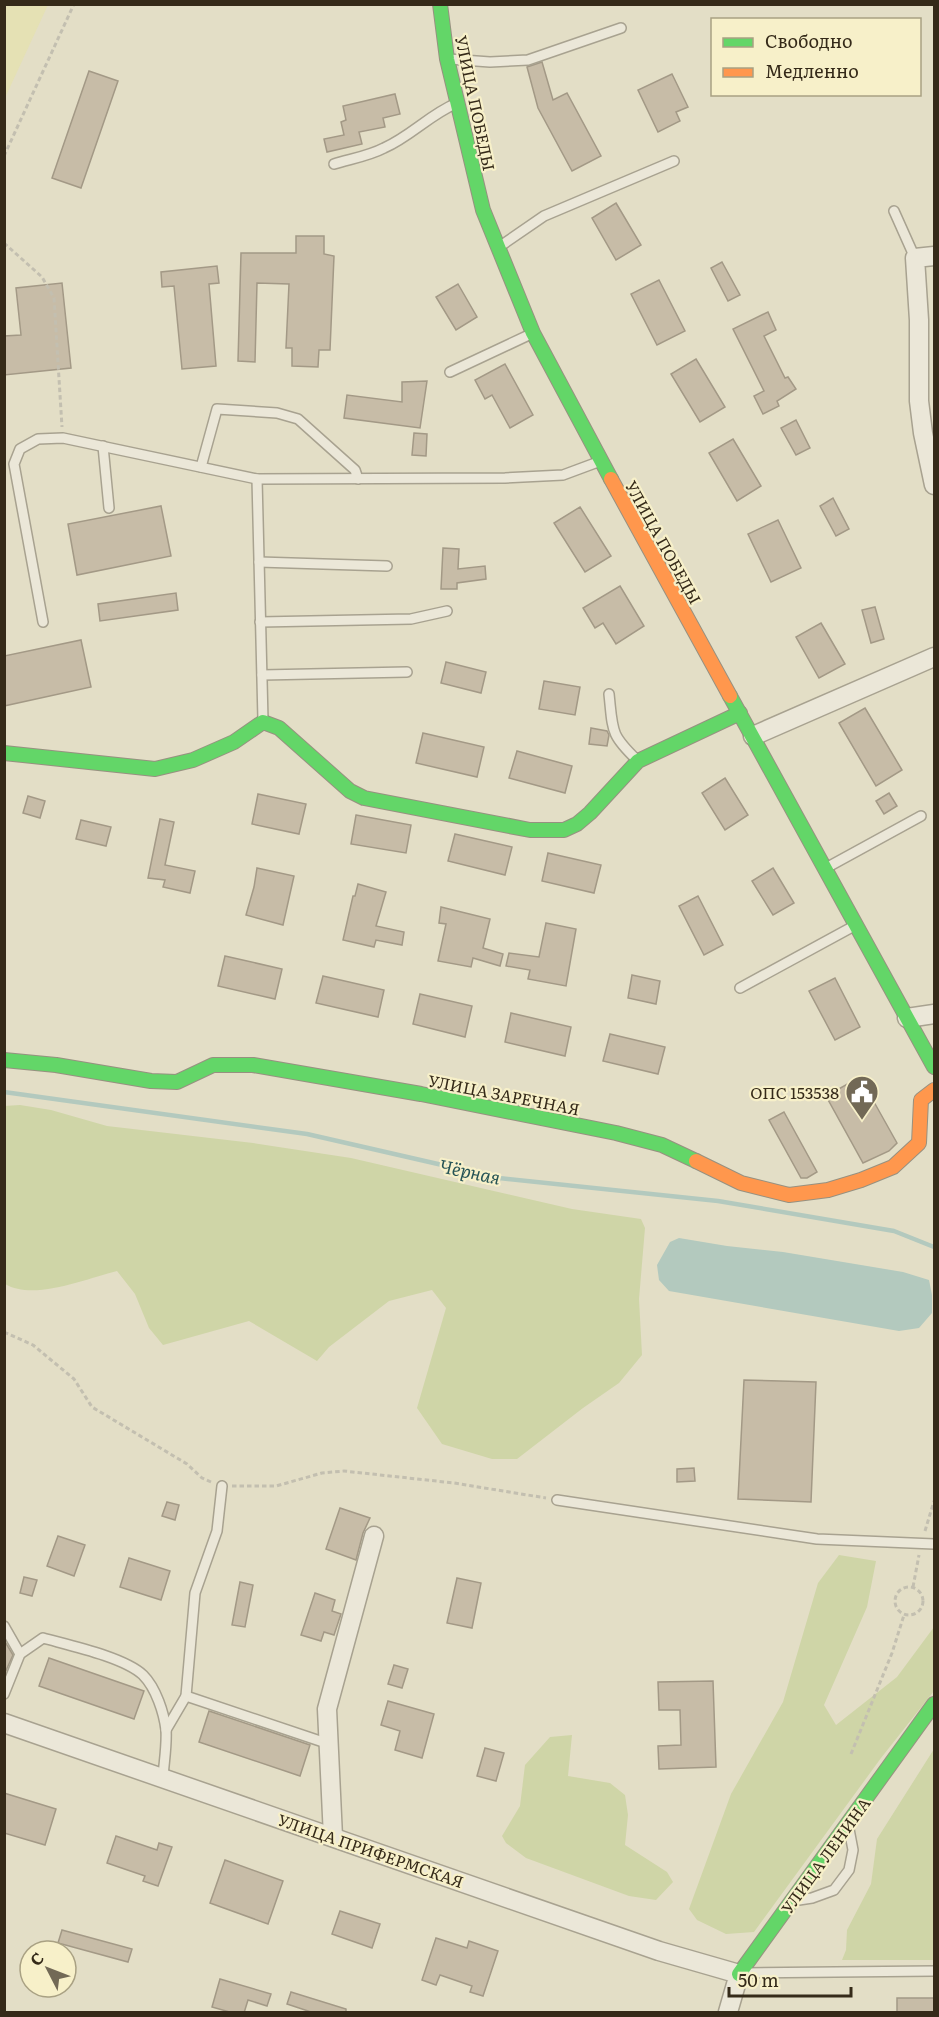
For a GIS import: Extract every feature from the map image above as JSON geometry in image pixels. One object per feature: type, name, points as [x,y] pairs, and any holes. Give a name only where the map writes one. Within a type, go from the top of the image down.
[{"type":"street","name":"УЛИЦА ПОБЕДЫ","points":[[440,4],[447,59],[483,210],[533,333],[934,1067]]},
{"type":"street","points":[[934,256],[915,258],[919,320],[919,401],[934,484]]},
{"type":"street","points":[[753,736],[934,657]]},
{"type":"street","points":[[4,753],[155,769],[193,760],[234,742],[263,722],[279,728],[350,790],[364,798],[530,830],[564,830],[577,824],[638,761],[740,713]]},
{"type":"street","points":[[907,1018],[934,1014]]},
{"type":"street","name":"УЛИЦА ЗАРЕЧНАЯ","points":[[4,1060],[56,1065],[151,1081],[177,1082],[213,1065],[253,1065],[421,1094],[616,1133],[662,1145],[741,1183],[789,1195],[828,1190],[893,1167],[919,1143],[921,1100],[934,1090]]},
{"type":"street","points":[[333,1837],[327,1709],[374,1536]]},
{"type":"street","name":"УЛИЦА ЛЕНИНА","points":[[728,2013],[739,1974],[934,1704]]},
{"type":"street","name":"УЛИЦА ПРИФЕРМСКАЯ","points":[[4,1723],[660,1951],[739,1974]]},
{"type":"lane","points":[[447,59],[490,62],[528,60],[621,28]]},
{"type":"lane","points":[[334,164],[384,149],[438,111],[457,103]]},
{"type":"lane","points":[[497,248],[544,216],[674,161]]},
{"type":"lane","points":[[894,211],[915,258]]},
{"type":"lane","points":[[450,372],[533,333]]},
{"type":"lane","points":[[201,467],[217,409],[277,413],[298,419],[355,470],[358,479]]},
{"type":"lane","points":[[43,622],[14,464],[20,449],[38,439],[63,438],[257,479],[505,478],[562,475],[601,461]]},
{"type":"lane","points":[[103,446],[109,508]]},
{"type":"lane","points":[[257,479],[263,722]]},
{"type":"lane","points":[[259,562],[387,566]]},
{"type":"lane","points":[[260,622],[411,619],[447,611]]},
{"type":"lane","points":[[262,675],[406,672]]},
{"type":"lane","points":[[609,694],[613,732],[638,761]]},
{"type":"lane","points":[[826,868],[921,816]]},
{"type":"lane","points":[[740,988],[857,925]]},
{"type":"lane","points":[[166,1730],[186,1696],[195,1593],[217,1531],[222,1486]]},
{"type":"lane","points":[[557,1500],[817,1539],[934,1544]]},
{"type":"lane","points":[[4,1626],[20,1654]]},
{"type":"lane","points":[[4,1694],[20,1654],[42,1638],[84,1649],[123,1663],[142,1675],[161,1708],[166,1730],[163,1777]]},
{"type":"lane","points":[[186,1696],[330,1745]]},
{"type":"lane","points":[[792,1901],[812,1898],[834,1890],[844,1877],[849,1870],[853,1850],[848,1824]]},
{"type":"lane","points":[[739,1974],[934,1971]]},
{"type":"path","points":[[4,156],[74,4]]},
{"type":"path","points":[[4,243],[42,277],[54,298],[63,438]]},
{"type":"path","points":[[4,1332],[33,1345],[74,1379],[92,1407],[187,1464],[202,1478],[222,1486],[276,1486],[322,1473],[344,1471],[454,1483],[557,1500]]},
{"type":"path","points":[[904,1587],[915,1588],[923,1595],[923,1606],[915,1615],[904,1615],[896,1607],[896,1595],[904,1587]]},
{"type":"path","points":[[851,1754],[892,1653],[904,1615]]},
{"type":"shaded area","points":[[4,5],[48,5],[5,98]]},
{"type":"shaded area","points":[[679,1238],[903,1272],[929,1280],[932,1313],[919,1328],[899,1331],[669,1291],[659,1280],[657,1265],[670,1242]]},
{"type":"green space","points":[[20,1105],[51,1110],[107,1126],[253,1143],[351,1158],[572,1209],[641,1219],[645,1228],[639,1299],[642,1355],[619,1383],[517,1459],[492,1459],[442,1444],[417,1408],[446,1308],[432,1290],[389,1301],[329,1347],[317,1361],[249,1321],[163,1345],[149,1328],[135,1294],[117,1271],[60,1287],[17,1289],[5,1284],[4,1106]]},
{"type":"green space","points":[[839,1555],[876,1561],[867,1607],[824,1705],[836,1725],[897,1677],[934,1627],[934,1691],[881,1758],[754,1932],[726,1934],[697,1920],[689,1909],[731,1794],[783,1702],[818,1583]]},
{"type":"green space","points":[[572,1735],[568,1776],[610,1783],[625,1795],[628,1815],[625,1845],[667,1872],[673,1882],[656,1900],[629,1896],[526,1858],[506,1843],[502,1836],[520,1806],[525,1765],[550,1737]]},
{"type":"green space","points":[[934,1749],[934,1960],[842,1960],[846,1950],[847,1930],[871,1884],[877,1839]]},
{"type":"building","points":[[542,62],[553,100],[567,93],[601,156],[572,171],[538,108],[527,67]]},
{"type":"building","points":[[89,71],[118,81],[81,188],[52,178]]},
{"type":"building","points":[[672,74],[688,107],[676,112],[680,121],[658,132],[638,90]]},
{"type":"building","points":[[395,94],[400,114],[383,118],[385,127],[359,132],[362,144],[327,152],[324,139],[344,135],[341,122],[346,120],[343,106]]},
{"type":"building","points":[[616,203],[641,245],[616,260],[592,218]]},
{"type":"building","points":[[296,236],[324,236],[324,254],[334,256],[330,350],[319,350],[318,367],[292,366],[292,348],[286,348],[289,284],[257,283],[255,362],[238,361],[241,253],[296,253]]},
{"type":"building","points":[[722,262],[740,295],[728,301],[711,268]]},
{"type":"building","points":[[217,266],[219,283],[209,284],[216,366],[182,369],[174,286],[162,287],[161,272]]},
{"type":"building","points":[[659,280],[685,331],[657,345],[631,294]]},
{"type":"building","points":[[62,283],[71,368],[4,375],[4,336],[21,335],[16,288]]},
{"type":"building","points":[[458,284],[477,317],[456,330],[436,297]]},
{"type":"building","points":[[768,312],[776,330],[764,336],[785,378],[788,377],[796,389],[777,401],[779,406],[763,414],[754,396],[764,391],[733,329]]},
{"type":"building","points":[[696,359],[725,407],[700,422],[671,374]]},
{"type":"building","points":[[505,364],[533,415],[510,428],[492,395],[485,399],[475,380]]},
{"type":"building","points":[[427,381],[420,428],[344,418],[347,395],[402,402],[402,382]]},
{"type":"building","points":[[796,420],[810,448],[796,455],[781,428]]},
{"type":"building","points":[[414,433],[427,434],[426,456],[412,455]]},
{"type":"building","points":[[733,439],[761,486],[737,501],[709,453]]},
{"type":"building","points":[[833,498],[849,529],[836,536],[820,506]]},
{"type":"building","points":[[161,506],[171,556],[77,575],[68,524]]},
{"type":"building","points":[[580,507],[611,556],[585,572],[554,523]]},
{"type":"building","points":[[778,520],[801,568],[771,582],[748,534]]},
{"type":"building","points":[[443,548],[459,549],[458,569],[485,566],[486,579],[457,583],[457,589],[441,589]]},
{"type":"building","points":[[620,586],[644,626],[616,644],[603,623],[595,628],[583,608]]},
{"type":"building","points":[[176,593],[178,610],[100,621],[98,604]]},
{"type":"building","points":[[875,607],[884,639],[871,643],[862,610]]},
{"type":"building","points":[[821,623],[845,664],[819,678],[796,637]]},
{"type":"building","points":[[81,640],[91,687],[4,706],[4,656]]},
{"type":"building","points":[[446,662],[486,672],[481,693],[441,683]]},
{"type":"building","points":[[544,681],[580,687],[575,715],[539,709]]},
{"type":"building","points":[[865,708],[902,770],[876,786],[839,723]]},
{"type":"building","points":[[591,728],[607,731],[609,735],[607,746],[589,744]]},
{"type":"building","points":[[423,733],[484,747],[477,777],[416,763]]},
{"type":"building","points":[[517,751],[572,766],[565,793],[509,778]]},
{"type":"building","points":[[725,778],[748,815],[725,830],[702,793]]},
{"type":"building","points":[[889,793],[897,806],[884,814],[876,801]]},
{"type":"building","points":[[258,794],[306,804],[299,834],[252,824]]},
{"type":"building","points":[[28,796],[45,801],[40,818],[23,813]]},
{"type":"building","points":[[356,815],[411,825],[406,853],[351,844]]},
{"type":"building","points":[[160,819],[174,822],[165,865],[195,871],[190,893],[163,887],[165,880],[148,878]]},
{"type":"building","points":[[81,820],[111,827],[106,846],[76,839]]},
{"type":"building","points":[[455,834],[512,847],[505,875],[448,861]]},
{"type":"building","points":[[548,853],[601,865],[594,893],[542,881]]},
{"type":"building","points":[[257,868],[294,876],[283,925],[246,915]]},
{"type":"building","points":[[773,868],[794,903],[773,915],[752,881]]},
{"type":"building","points":[[358,884],[386,892],[376,926],[404,932],[402,945],[376,940],[374,947],[343,940]]},
{"type":"building","points":[[698,896],[723,945],[704,955],[679,906]]},
{"type":"building","points":[[441,907],[490,919],[483,948],[503,954],[500,966],[473,958],[471,967],[438,961],[446,924],[439,923]]},
{"type":"building","points":[[546,923],[576,929],[566,986],[528,979],[530,970],[506,966],[509,953],[539,957]]},
{"type":"building","points":[[225,956],[282,969],[275,999],[218,986]]},
{"type":"building","points":[[632,975],[660,981],[656,1004],[628,998]]},
{"type":"building","points":[[323,976],[384,990],[378,1017],[316,1003]]},
{"type":"building","points":[[835,978],[860,1027],[835,1040],[809,991]]},
{"type":"building","points":[[420,994],[472,1006],[465,1037],[413,1024]]},
{"type":"building","points":[[511,1013],[571,1027],[565,1056],[505,1042]]},
{"type":"building","points":[[610,1034],[665,1047],[658,1074],[603,1061]]},
{"type":"building","name":"ОПС 153538","points":[[860,1077],[897,1143],[889,1151],[863,1163],[826,1096]]},
{"type":"building","points":[[784,1112],[817,1172],[807,1178],[801,1178],[769,1120]]},
{"type":"building","points":[[744,1380],[816,1382],[811,1502],[738,1499]]},
{"type":"building","points":[[694,1468],[695,1481],[677,1482],[677,1469]]},
{"type":"building","points":[[167,1502],[179,1505],[175,1520],[162,1516]]},
{"type":"building","points":[[340,1508],[370,1518],[363,1533],[356,1560],[326,1549]]},
{"type":"building","points":[[58,1536],[85,1545],[74,1576],[47,1566]]},
{"type":"building","points":[[129,1558],[170,1571],[161,1600],[120,1587]]},
{"type":"building","points":[[24,1577],[37,1580],[32,1596],[20,1593]]},
{"type":"building","points":[[457,1578],[481,1583],[472,1628],[447,1623]]},
{"type":"building","points":[[240,1582],[253,1585],[245,1627],[232,1625]]},
{"type":"building","points":[[315,1593],[335,1600],[332,1611],[341,1614],[334,1635],[324,1632],[321,1641],[301,1635]]},
{"type":"building","points":[[4,1640],[13,1655],[4,1675]]},
{"type":"building","points":[[49,1658],[144,1691],[134,1719],[39,1686]]},
{"type":"building","points":[[394,1665],[408,1669],[402,1688],[388,1684]]},
{"type":"building","points":[[713,1681],[716,1767],[659,1769],[658,1746],[681,1745],[680,1710],[659,1710],[658,1682]]},
{"type":"building","points":[[388,1701],[434,1714],[422,1758],[395,1750],[400,1731],[381,1725]]},
{"type":"building","points":[[209,1711],[310,1745],[300,1776],[199,1742]]},
{"type":"building","points":[[485,1748],[504,1753],[496,1781],[477,1776]]},
{"type":"building","points":[[4,1793],[56,1809],[45,1845],[4,1833]]},
{"type":"building","points":[[116,1836],[157,1850],[159,1843],[172,1847],[158,1886],[143,1881],[145,1876],[107,1863]]},
{"type":"building","points":[[225,1860],[283,1881],[268,1924],[210,1903]]},
{"type":"building","points":[[340,1911],[380,1924],[372,1948],[332,1934]]},
{"type":"building","points":[[62,1930],[132,1949],[128,1962],[78,1948],[78,1939],[59,1939]]},
{"type":"building","points":[[436,1938],[467,1948],[469,1941],[498,1951],[483,1996],[470,1992],[472,1986],[440,1975],[436,1985],[422,1980]]},
{"type":"building","points":[[220,1979],[271,1994],[267,2006],[248,2000],[244,2013],[233,2013],[212,2007]]},
{"type":"building","points":[[291,1992],[346,2009],[346,2013],[314,2013],[287,2004]]},
{"type":"building","points":[[897,1998],[934,1998],[934,2013],[897,2013]]},
{"type":"waterway","name":"Чёрная","points":[[4,1092],[307,1134],[499,1178],[718,1201],[894,1231],[934,1247]]},
{"type":"traffic: fast","points":[[440,4],[447,59],[483,210],[533,333],[611,479]]},
{"type":"traffic: fast","points":[[730,696],[934,1067]]},
{"type":"traffic: fast","points":[[4,753],[155,769],[193,760],[234,742],[263,722],[279,728],[350,791],[364,798],[530,830],[564,830],[577,824],[590,813],[638,761],[740,713]]},
{"type":"traffic: fast","points":[[4,1060],[56,1065],[151,1081],[177,1082],[213,1065],[253,1065],[421,1094],[616,1133],[662,1145],[696,1161]]},
{"type":"traffic: fast","points":[[739,1974],[934,1704]]},
{"type":"traffic: slow","points":[[611,479],[730,696]]},
{"type":"traffic: slow","points":[[696,1161],[741,1183],[789,1195],[828,1190],[893,1167],[919,1143],[921,1100],[934,1090]]},
{"type":"place","name":"ОПС 153538","points":[[862,1121]]}]
